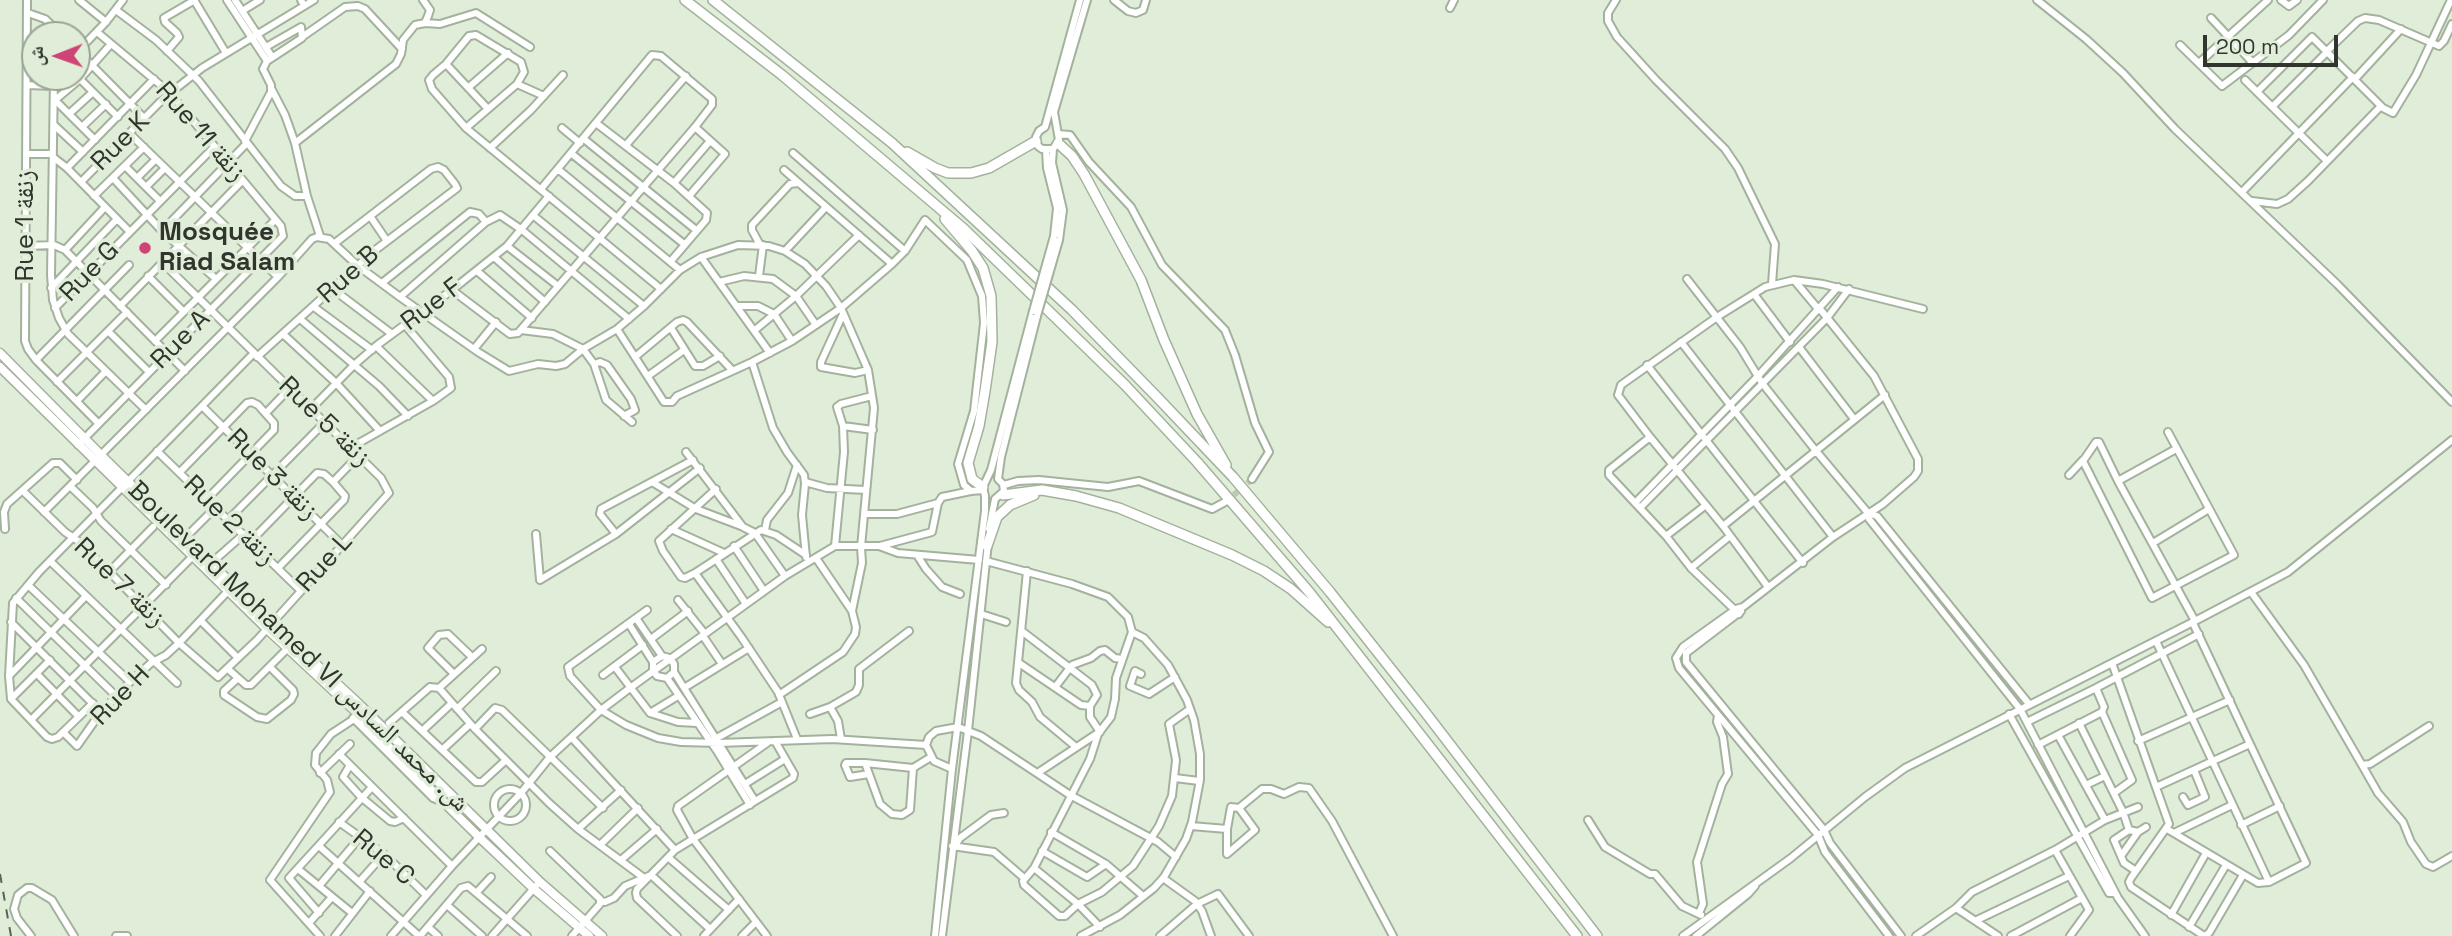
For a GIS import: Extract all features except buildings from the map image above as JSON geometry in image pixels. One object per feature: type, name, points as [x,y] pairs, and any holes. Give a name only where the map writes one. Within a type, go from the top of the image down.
[{"type":"highway","points":[[685,0],[802,91],[964,229],[1125,385],[1257,531],[1345,638],[1577,936]]},
{"type":"highway","points":[[713,0],[892,143],[1072,310],[1233,477],[1360,631],[1597,936]]},
{"type":"highway","points":[[892,143],[935,168],[948,173],[962,173],[989,168],[1036,141]]},
{"type":"highway","points":[[1054,141],[1072,156],[1084,174],[1141,279],[1196,414],[1233,477]]},
{"type":"highway","points":[[936,206],[983,268],[991,296],[992,342],[987,379],[979,426],[968,463],[970,474],[985,488]]},
{"type":"highway","points":[[1001,493],[1057,492],[1090,499],[1119,508],[1232,555],[1264,571],[1291,589],[1345,638]]},
{"type":"highway","points":[[987,546],[997,517],[1010,505],[1035,495],[1057,492]]},
{"type":"main road","name":"Boulevard Mohamed VI ش. محمد السادس","points":[[0,353],[81,441],[267,628],[356,711],[423,785],[479,837],[582,924],[602,936]]},
{"type":"main road","name":"Boulevard Mohamed VI ش. محمد السادس","points":[[0,367],[81,441]]},
{"type":"main road","name":"Boulevard Mohamed VI ش. محمد السادس","points":[[182,541],[193,556],[208,566],[228,591],[288,648],[486,829],[537,886]]},
{"type":"main road","name":"Boulevard Mohamed VI ش. محمد السادس","points":[[582,924],[589,936]]},
{"type":"street","name":"Rue 1 زنقة","points":[[27,0],[27,21]]},
{"type":"street","points":[[79,0],[106,22]]},
{"type":"street","points":[[91,38],[123,0]]},
{"type":"street","points":[[167,51],[179,37],[164,18],[195,0],[226,53]]},
{"type":"street","points":[[227,0],[270,59]]},
{"type":"street","points":[[235,0],[255,36],[267,47],[270,59]]},
{"type":"street","points":[[242,11],[260,0]]},
{"type":"street","name":"Rue K","points":[[81,182],[170,93],[303,2],[314,0]]},
{"type":"street","points":[[423,0],[430,10],[425,23]]},
{"type":"street","points":[[1080,0],[1045,127],[1037,134],[1036,141],[1038,146],[1070,135],[1088,162],[1131,207],[1162,265],[1225,330],[1255,423],[1269,453],[1252,479]]},
{"type":"street","points":[[942,936],[981,614],[985,488],[1063,210],[1053,167],[1056,103],[1087,0]]},
{"type":"street","points":[[1114,0],[1136,13],[1143,10],[1146,0]]},
{"type":"street","points":[[1450,8],[1454,0]]},
{"type":"street","points":[[1616,0],[1608,13],[1608,21],[1617,37],[1725,149],[1738,168],[1775,244],[1772,284]]},
{"type":"street","points":[[2037,0],[2108,58],[2175,129],[2337,284],[2452,402]]},
{"type":"street","points":[[2199,63],[2268,0]]},
{"type":"street","points":[[2281,0],[2289,6],[2297,0]]},
{"type":"street","points":[[2180,45],[2222,86],[2289,35],[2323,0]]},
{"type":"street","points":[[2257,92],[2312,37],[2390,113],[2397,109],[2450,1]]},
{"type":"street","points":[[320,236],[307,197],[295,143],[285,115],[263,71],[263,65],[345,7],[358,6],[365,9],[402,50]]},
{"type":"street","points":[[116,10],[194,76],[288,193],[307,197]]},
{"type":"street","points":[[27,13],[39,16],[44,21]]},
{"type":"street","points":[[295,143],[392,68],[399,60],[403,40],[415,26],[425,23],[440,24],[476,13],[530,47]]},
{"type":"street","points":[[2211,18],[2252,62]]},
{"type":"street","points":[[2273,107],[2358,21],[2374,18],[2438,46],[2442,44],[2452,24]]},
{"type":"street","points":[[267,47],[301,27],[301,39]]},
{"type":"street","points":[[2242,192],[2402,29]]},
{"type":"street","name":"Rue 11 زنقة","points":[[97,32],[170,93],[275,220]]},
{"type":"street","points":[[466,128],[517,84],[524,66],[479,36],[471,35],[446,65],[432,75],[430,86],[466,128],[661,289]]},
{"type":"street","points":[[111,44],[92,66],[144,118]]},
{"type":"street","points":[[468,87],[508,53]]},
{"type":"street","points":[[452,290],[510,334],[516,334],[695,127],[713,101],[661,56],[652,54],[541,189]]},
{"type":"street","points":[[446,65],[488,109]]},
{"type":"street","points":[[490,148],[563,75]]},
{"type":"street","points":[[626,145],[686,76]]},
{"type":"street","points":[[67,168],[155,79]]},
{"type":"street","points":[[2245,80],[2326,160]]},
{"type":"street","points":[[517,84],[544,96]]},
{"type":"street","points":[[163,231],[246,142],[271,88]]},
{"type":"street","name":"Rue 1 زنقة","points":[[27,91],[25,341],[36,360],[98,423]]},
{"type":"street","points":[[54,91],[51,288],[55,308],[65,329],[146,410]]},
{"type":"street","points":[[55,101],[66,91]]},
{"type":"street","points":[[69,114],[93,92],[118,117]]},
{"type":"street","points":[[55,101],[95,140]]},
{"type":"street","points":[[82,127],[106,104]]},
{"type":"street","points":[[2250,201],[2282,203],[2301,188],[2381,106]]},
{"type":"street","points":[[596,123],[674,183],[707,213],[706,220],[671,261]]},
{"type":"street","points":[[54,125],[83,152]]},
{"type":"street","points":[[689,196],[724,156],[722,150],[695,127]]},
{"type":"street","points":[[1045,127],[1054,141]]},
{"type":"street","points":[[562,128],[643,186],[696,230]]},
{"type":"street","points":[[129,133],[278,277]]},
{"type":"street","points":[[674,183],[710,141]]},
{"type":"street","points":[[94,196],[144,147]]},
{"type":"street","name":"Rue G","points":[[55,308],[214,147]]},
{"type":"street","points":[[793,153],[905,251]]},
{"type":"street","points":[[26,154],[53,155],[130,232]]},
{"type":"street","points":[[572,154],[684,244]]},
{"type":"street","points":[[137,178],[156,159]]},
{"type":"street","points":[[125,166],[159,200]]},
{"type":"street","name":"Rue B","points":[[255,356],[334,290],[387,241],[457,188],[444,170],[435,167],[370,216]]},
{"type":"street","points":[[146,187],[165,168]]},
{"type":"street","points":[[559,170],[680,270]]},
{"type":"street","points":[[784,170],[892,264]]},
{"type":"street","points":[[113,178],[146,215],[216,279]]},
{"type":"street","points":[[120,306],[242,181]]},
{"type":"street","points":[[758,276],[762,245],[752,230],[752,225],[790,184],[798,183]]},
{"type":"street","name":"Rue F","points":[[310,410],[374,348],[507,246],[549,196]]},
{"type":"street","points":[[65,250],[105,207]]},
{"type":"street","points":[[785,251],[826,207]]},
{"type":"street","points":[[382,283],[470,212],[478,214],[485,222]]},
{"type":"street","points":[[400,297],[485,222],[500,215],[522,230],[629,319]]},
{"type":"street","points":[[335,243],[370,216],[387,241]]},
{"type":"street","points":[[534,216],[644,306]]},
{"type":"street","points":[[51,288],[117,219]]},
{"type":"street","points":[[155,341],[275,220]]},
{"type":"street","name":"Rue A","points":[[81,441],[278,243],[283,233],[275,220]]},
{"type":"street","points":[[617,329],[664,402],[668,402],[770,353],[842,311],[905,251],[925,220],[967,260],[982,296],[984,323],[974,411],[958,464],[962,481],[971,491]]},
{"type":"street","points":[[755,330],[796,296],[859,235]]},
{"type":"street","points":[[44,512],[228,328],[312,239],[320,236],[335,243],[358,266],[422,313],[509,371],[538,364],[565,364],[583,349],[617,329],[680,270],[701,257],[728,247],[762,245],[785,251],[817,275],[842,311],[868,370],[873,430],[861,547],[862,563],[852,611]]},
{"type":"street","points":[[25,246],[51,245],[65,250],[185,371]]},
{"type":"street","points":[[507,246],[558,286]]},
{"type":"street","points":[[494,257],[545,302]]},
{"type":"street","points":[[701,257],[770,353]]},
{"type":"street","name":"Rue 5 زنقة","points":[[162,262],[381,478],[389,494]]},
{"type":"street","points":[[36,360],[129,265]]},
{"type":"street","points":[[477,271],[532,318]]},
{"type":"street","points":[[148,276],[184,312]]},
{"type":"street","points":[[719,282],[744,276],[773,279],[796,296],[816,325]]},
{"type":"street","points":[[1687,279],[1760,379],[2020,709],[2080,834]]},
{"type":"street","points":[[1684,658],[1689,650],[1768,587],[1803,563],[1833,537],[1882,504],[1914,477],[1919,463],[1874,376],[1794,280]]},
{"type":"street","points":[[1768,587],[1617,393],[1621,385],[1717,317],[1772,284],[1794,280],[1838,287],[1923,309]]},
{"type":"street","points":[[1638,505],[1760,379],[1838,287]]},
{"type":"street","points":[[1760,379],[1799,347],[1827,318],[1849,289]]},
{"type":"street","points":[[334,290],[392,334]]},
{"type":"street","points":[[1754,294],[1790,342]]},
{"type":"street","points":[[737,306],[758,306],[774,314],[792,341]]},
{"type":"street","points":[[314,307],[374,348],[433,401]]},
{"type":"street","points":[[842,311],[824,356],[830,370],[855,373],[868,370]]},
{"type":"street","points":[[57,382],[127,312]]},
{"type":"street","points":[[935,936],[952,769],[982,560],[1001,493],[998,479],[1035,313]]},
{"type":"street","points":[[300,319],[379,386],[408,416]]},
{"type":"street","points":[[635,357],[680,320],[685,321],[732,370]]},
{"type":"street","points":[[474,349],[496,322]]},
{"type":"street","points":[[350,448],[433,401],[452,386],[449,377],[405,325]]},
{"type":"street","points":[[671,328],[698,367],[720,356]]},
{"type":"street","points":[[521,330],[554,334],[583,349],[594,364],[606,400],[632,422]]},
{"type":"street","points":[[108,331],[149,372]]},
{"type":"street","points":[[283,334],[336,383],[380,431]]},
{"type":"street","points":[[1681,342],[1833,537]]},
{"type":"street","points":[[1799,347],[1854,419]]},
{"type":"street","points":[[648,376],[684,350]]},
{"type":"street","points":[[93,703],[55,738],[47,737],[11,699],[9,676],[14,601],[157,451],[255,356]]},
{"type":"street","points":[[594,364],[600,362],[607,365],[631,399],[635,410],[624,416]]},
{"type":"street","points":[[752,362],[773,428],[805,482],[802,514],[807,559]]},
{"type":"street","points":[[1647,365],[1803,563]]},
{"type":"street","points":[[77,401],[106,372]]},
{"type":"street","points":[[265,413],[289,389]]},
{"type":"street","points":[[1723,526],[1885,395]]},
{"type":"street","points":[[835,545],[844,452],[843,426],[837,406],[872,396]]},
{"type":"street","points":[[180,472],[252,401],[265,413],[274,425],[272,432],[207,499]]},
{"type":"street","name":"Rue 3 زنقة","points":[[202,406],[342,545]]},
{"type":"street","points":[[228,520],[324,424]]},
{"type":"street","points":[[843,426],[873,430]]},
{"type":"street","points":[[2083,460],[2151,596],[2154,597],[2234,555],[2168,432]]},
{"type":"street","points":[[1650,437],[1609,470],[1609,475],[1666,536],[1691,568],[1739,610]]},
{"type":"street","points":[[1683,936],[1748,894],[1821,832],[1905,768],[2194,622],[2299,564],[2452,440]]},
{"type":"street","points":[[2069,475],[2096,442],[2099,442],[2194,622],[2306,862],[2303,867],[2269,882],[2258,883],[2170,831],[2112,663]]},
{"type":"street","points":[[2118,481],[2176,449]]},
{"type":"street","name":"Rue 2 زنقة","points":[[157,451],[300,591]]},
{"type":"street","points":[[686,452],[743,527]]},
{"type":"street","points":[[333,482],[358,456]]},
{"type":"street","points":[[616,534],[600,514],[601,509],[693,460]]},
{"type":"street","points":[[5,529],[4,512],[7,504],[56,462],[77,480]]},
{"type":"street","points":[[765,530],[767,520],[788,493],[797,466]]},
{"type":"street","points":[[536,534],[540,580],[616,534],[700,468]]},
{"type":"street","points":[[251,541],[317,473],[324,474],[333,482],[345,496],[344,500],[278,568]]},
{"type":"street","points":[[391,936],[521,793],[550,757],[601,710],[630,688],[672,660],[807,559],[816,558],[835,545],[879,546],[932,532],[938,503],[942,497],[985,488],[998,479]]},
{"type":"street","points":[[1001,493],[1018,481],[1039,480],[1108,487],[1139,481],[1212,509],[1225,502]]},
{"type":"street","points":[[652,482],[696,509],[755,533],[785,576]]},
{"type":"street","points":[[805,482],[840,489],[866,490]]},
{"type":"street","points":[[71,486],[130,550],[166,584]]},
{"type":"street","points":[[985,488],[1001,493]]},
{"type":"street","points":[[716,489],[659,541],[681,577],[695,573],[755,533],[765,530]]},
{"type":"street","name":"Rue 7 زنقة","points":[[23,491],[110,571],[179,643],[214,675],[220,676],[228,669]]},
{"type":"street","name":"Rue L","points":[[228,669],[389,494]]},
{"type":"street","points":[[864,514],[897,514],[938,503]]},
{"type":"street","points":[[1666,536],[1706,505]]},
{"type":"street","points":[[182,541],[216,507]]},
{"type":"street","points":[[2153,543],[2209,509]]},
{"type":"street","points":[[1868,513],[1877,516],[2029,704]]},
{"type":"street","points":[[110,571],[153,527]]},
{"type":"street","points":[[671,529],[724,553]]},
{"type":"street","points":[[765,530],[807,559]]},
{"type":"street","points":[[208,566],[244,534]]},
{"type":"street","points":[[1691,568],[1730,536]]},
{"type":"street","points":[[734,546],[764,591]]},
{"type":"street","points":[[879,546],[898,553],[982,560],[1027,571],[1108,597],[1128,617],[1132,632],[1116,678],[1111,717],[1100,732],[1092,755],[1034,868],[1024,878],[1024,885],[1061,917],[1122,877],[1152,839],[1166,814],[1175,778],[1176,760],[1169,724],[1190,709]]},
{"type":"street","points":[[917,555],[942,587],[960,594]]},
{"type":"street","points":[[31,720],[193,556]]},
{"type":"street","points":[[715,742],[818,670],[848,647],[855,635],[852,611],[816,558]]},
{"type":"street","points":[[716,559],[746,604]]},
{"type":"street","points":[[50,561],[177,683]]},
{"type":"street","points":[[1027,571],[1017,687],[1029,697],[1040,718],[1076,747]]},
{"type":"street","points":[[695,573],[749,648],[780,699],[797,739]]},
{"type":"street","points":[[28,585],[130,682]]},
{"type":"street","name":"Rue H","points":[[63,732],[77,746],[116,696],[179,643],[228,591]]},
{"type":"street","points":[[2251,592],[2304,665],[2378,793],[2403,822],[2411,842],[2426,864],[2435,866],[2452,856]]},
{"type":"street","points":[[9,676],[86,596]]},
{"type":"street","points":[[678,600],[722,664]]},
{"type":"street","points":[[14,601],[51,632],[116,696]]},
{"type":"street","points":[[647,610],[568,667],[570,676],[601,710],[626,726],[659,738],[681,742],[841,739],[926,745]]},
{"type":"street","points":[[1739,610],[1683,647],[1676,658],[1679,668],[1821,832],[1825,852],[1889,936]]},
{"type":"street","points":[[651,639],[688,611]]},
{"type":"street","points":[[981,614],[1006,622]]},
{"type":"street","points":[[636,618],[662,656],[672,660]]},
{"type":"street","points":[[201,621],[238,658]]},
{"type":"street","points":[[11,622],[102,712]]},
{"type":"street","points":[[629,624],[653,662],[654,673],[660,678],[667,678],[674,672]]},
{"type":"street","points":[[810,714],[830,707],[856,692],[859,685],[859,668],[908,631]]},
{"type":"street","points":[[1023,632],[1092,685],[1096,697],[1090,706],[1090,720],[1100,732]]},
{"type":"street","points":[[1081,936],[1120,915],[1163,878],[1191,826],[1199,781],[1198,737],[1190,709],[1175,677],[1155,650],[1144,638],[1132,632]]},
{"type":"street","points":[[453,674],[428,648],[439,635],[448,634],[472,657]]},
{"type":"street","points":[[2026,722],[2199,634]]},
{"type":"street","points":[[2155,641],[2269,882]]},
{"type":"street","points":[[603,675],[643,645]]},
{"type":"street","points":[[228,669],[246,685],[253,684],[288,648]]},
{"type":"street","points":[[684,688],[749,648]]},
{"type":"street","points":[[439,688],[482,649]]},
{"type":"street","points":[[1056,686],[1069,668],[1103,650],[1122,659]]},
{"type":"street","points":[[653,662],[662,656]]},
{"type":"street","points":[[1676,658],[1684,658]]},
{"type":"street","points":[[1684,658],[1901,936]]},
{"type":"street","points":[[11,699],[50,660]]},
{"type":"street","points":[[672,660],[674,672],[752,803]]},
{"type":"street","points":[[1018,663],[1081,705],[1090,706]]},
{"type":"street","points":[[238,678],[224,691],[224,695],[257,717],[267,719],[291,700],[294,694],[270,667]]},
{"type":"street","points":[[615,667],[650,713],[678,722],[696,723]]},
{"type":"street","points":[[422,730],[496,671]]},
{"type":"street","points":[[1140,674],[1135,671],[1130,686],[1146,694],[1175,677]]},
{"type":"street","points":[[37,674],[78,716]]},
{"type":"street","points":[[667,678],[696,723],[715,742]]},
{"type":"street","points":[[389,723],[430,687],[439,688],[472,727],[578,829],[648,876],[710,929]]},
{"type":"street","points":[[2095,688],[2104,707],[2102,712],[2132,780],[2114,793]]},
{"type":"street","points":[[650,713],[678,696]]},
{"type":"street","points":[[2138,741],[2230,700]]},
{"type":"street","points":[[830,707],[838,722],[841,739]]},
{"type":"street","points":[[442,750],[495,708],[500,708],[603,808]]},
{"type":"street","points":[[270,880],[330,792],[314,758],[331,734],[356,711]]},
{"type":"street","points":[[402,712],[476,782],[482,782],[506,760]]},
{"type":"street","points":[[2038,745],[2102,712]]},
{"type":"street","points":[[2009,714],[2115,893],[2145,936]]},
{"type":"street","points":[[1699,913],[1703,904],[1697,862],[1722,783],[1728,774],[1723,737],[1717,722],[1718,715]]},
{"type":"street","points":[[2079,723],[2123,812],[2129,830]]},
{"type":"street","points":[[2362,765],[2367,766],[2379,759],[2428,726]]},
{"type":"street","points":[[952,769],[930,757],[926,745],[929,737],[936,731],[958,727],[982,736],[1070,795],[1152,839],[1176,857]]},
{"type":"street","points":[[1039,772],[1100,732]]},
{"type":"street","points":[[2058,735],[2105,820]]},
{"type":"street","points":[[572,738],[676,850]]},
{"type":"street","points":[[677,936],[637,898],[637,889],[676,850],[793,778],[794,774],[772,741]]},
{"type":"street","points":[[767,936],[693,839],[677,810],[678,806],[772,741]]},
{"type":"street","points":[[320,774],[350,744]]},
{"type":"street","points":[[2155,787],[2250,744]]},
{"type":"street","points":[[339,754],[452,866]]},
{"type":"street","points":[[869,774],[850,777],[846,763],[913,768],[930,757]]},
{"type":"street","points":[[745,784],[785,759]]},
{"type":"street","points":[[864,763],[880,804],[892,814],[902,815],[910,810],[913,768]]},
{"type":"street","points":[[350,765],[343,777],[361,797],[390,821],[404,818]]},
{"type":"street","points":[[731,768],[745,784],[752,803]]},
{"type":"street","points":[[2183,797],[2188,805],[2205,797],[2194,770]]},
{"type":"street","points":[[2085,785],[2105,776]]},
{"type":"street","points":[[1175,778],[1199,781]]},
{"type":"street","points":[[270,880],[289,878],[372,787]]},
{"type":"street","points":[[1239,808],[1255,830],[1227,854],[1229,807],[1239,808],[1262,789],[1284,794],[1299,787],[1309,788],[1332,821],[1391,935]]},
{"type":"street","points":[[512,789],[521,793],[526,802],[525,812],[518,820],[508,821],[498,816],[494,807],[496,798],[502,791],[512,789]]},
{"type":"street","points":[[578,829],[621,790]]},
{"type":"street","points":[[2232,806],[2170,831],[2130,880],[2132,887],[2202,936],[2208,934],[2243,875]]},
{"type":"street","points":[[2241,824],[2280,806]]},
{"type":"street","points":[[1916,936],[1956,908],[1972,892],[2055,850],[2105,820],[2138,807]]},
{"type":"street","points":[[600,845],[638,808]]},
{"type":"street","points":[[954,846],[960,838],[992,815],[1004,813]]},
{"type":"street","points":[[1588,820],[1605,847],[1655,874],[1682,906],[1699,913],[1708,921]]},
{"type":"street","name":"Rue C","points":[[340,822],[384,853],[426,895]]},
{"type":"street","points":[[1191,826],[1227,829]]},
{"type":"street","points":[[2122,856],[2138,832],[2146,827]]},
{"type":"street","points":[[621,860],[657,829]]},
{"type":"street","points":[[2136,871],[2124,863],[2114,840],[2129,830],[2138,832]]},
{"type":"street","points":[[1051,832],[1106,864],[1143,897]]},
{"type":"street","points":[[319,886],[361,836]]},
{"type":"street","points":[[318,846],[419,936],[468,886],[527,936]]},
{"type":"street","points":[[954,846],[994,852],[1024,878]]},
{"type":"street","points":[[2055,850],[2089,910],[2070,936]]},
{"type":"street","points":[[550,851],[601,901]]},
{"type":"street","points":[[1042,851],[1087,877],[1106,864]]},
{"type":"street","points":[[360,881],[384,853]]},
{"type":"street","points":[[2171,915],[2206,853]]},
{"type":"street","points":[[669,858],[729,910]]},
{"type":"street","points":[[2189,927],[2226,865]]},
{"type":"street","points":[[1034,868],[1078,904],[1100,927]]},
{"type":"street","points":[[298,869],[352,913]]},
{"type":"street","points":[[601,901],[608,901],[625,886],[648,876]]},
{"type":"street","points":[[1977,920],[2069,876]]},
{"type":"street","points":[[477,892],[491,877]]},
{"type":"street","points":[[289,878],[319,913]]},
{"type":"street","points":[[1163,878],[1197,904],[1211,936]]},
{"type":"street","points":[[270,880],[320,936]]},
{"type":"street","points":[[492,936],[537,886]]},
{"type":"street","points":[[31,936],[17,918],[14,909],[18,895],[27,888],[32,888],[52,900],[74,936]]},
{"type":"street","points":[[335,936],[370,891]]},
{"type":"street","points":[[619,894],[636,892]]},
{"type":"street","points":[[1160,936],[1197,904],[1214,894],[1220,894],[1249,936]]},
{"type":"street","points":[[309,923],[332,897]]},
{"type":"street","points":[[2011,936],[2082,898]]},
{"type":"street","points":[[704,936],[739,900]]},
{"type":"street","points":[[572,936],[601,901]]},
{"type":"street","points":[[447,905],[482,936]]},
{"type":"street","points":[[1956,908],[1998,936]]},
{"type":"street","points":[[1699,936],[1708,921]]},
{"type":"street","points":[[742,936],[756,922]]},
{"type":"street","points":[[428,927],[438,936]]},
{"type":"street","points":[[116,936],[127,936]]},
{"type":"tunnel","points":[[1227,501],[1252,479]]},
{"type":"railway","points":[[0,874],[11,936]]},
{"type":"place","name":"Mosquée Riad Salam","points":[[145,248]]}]
